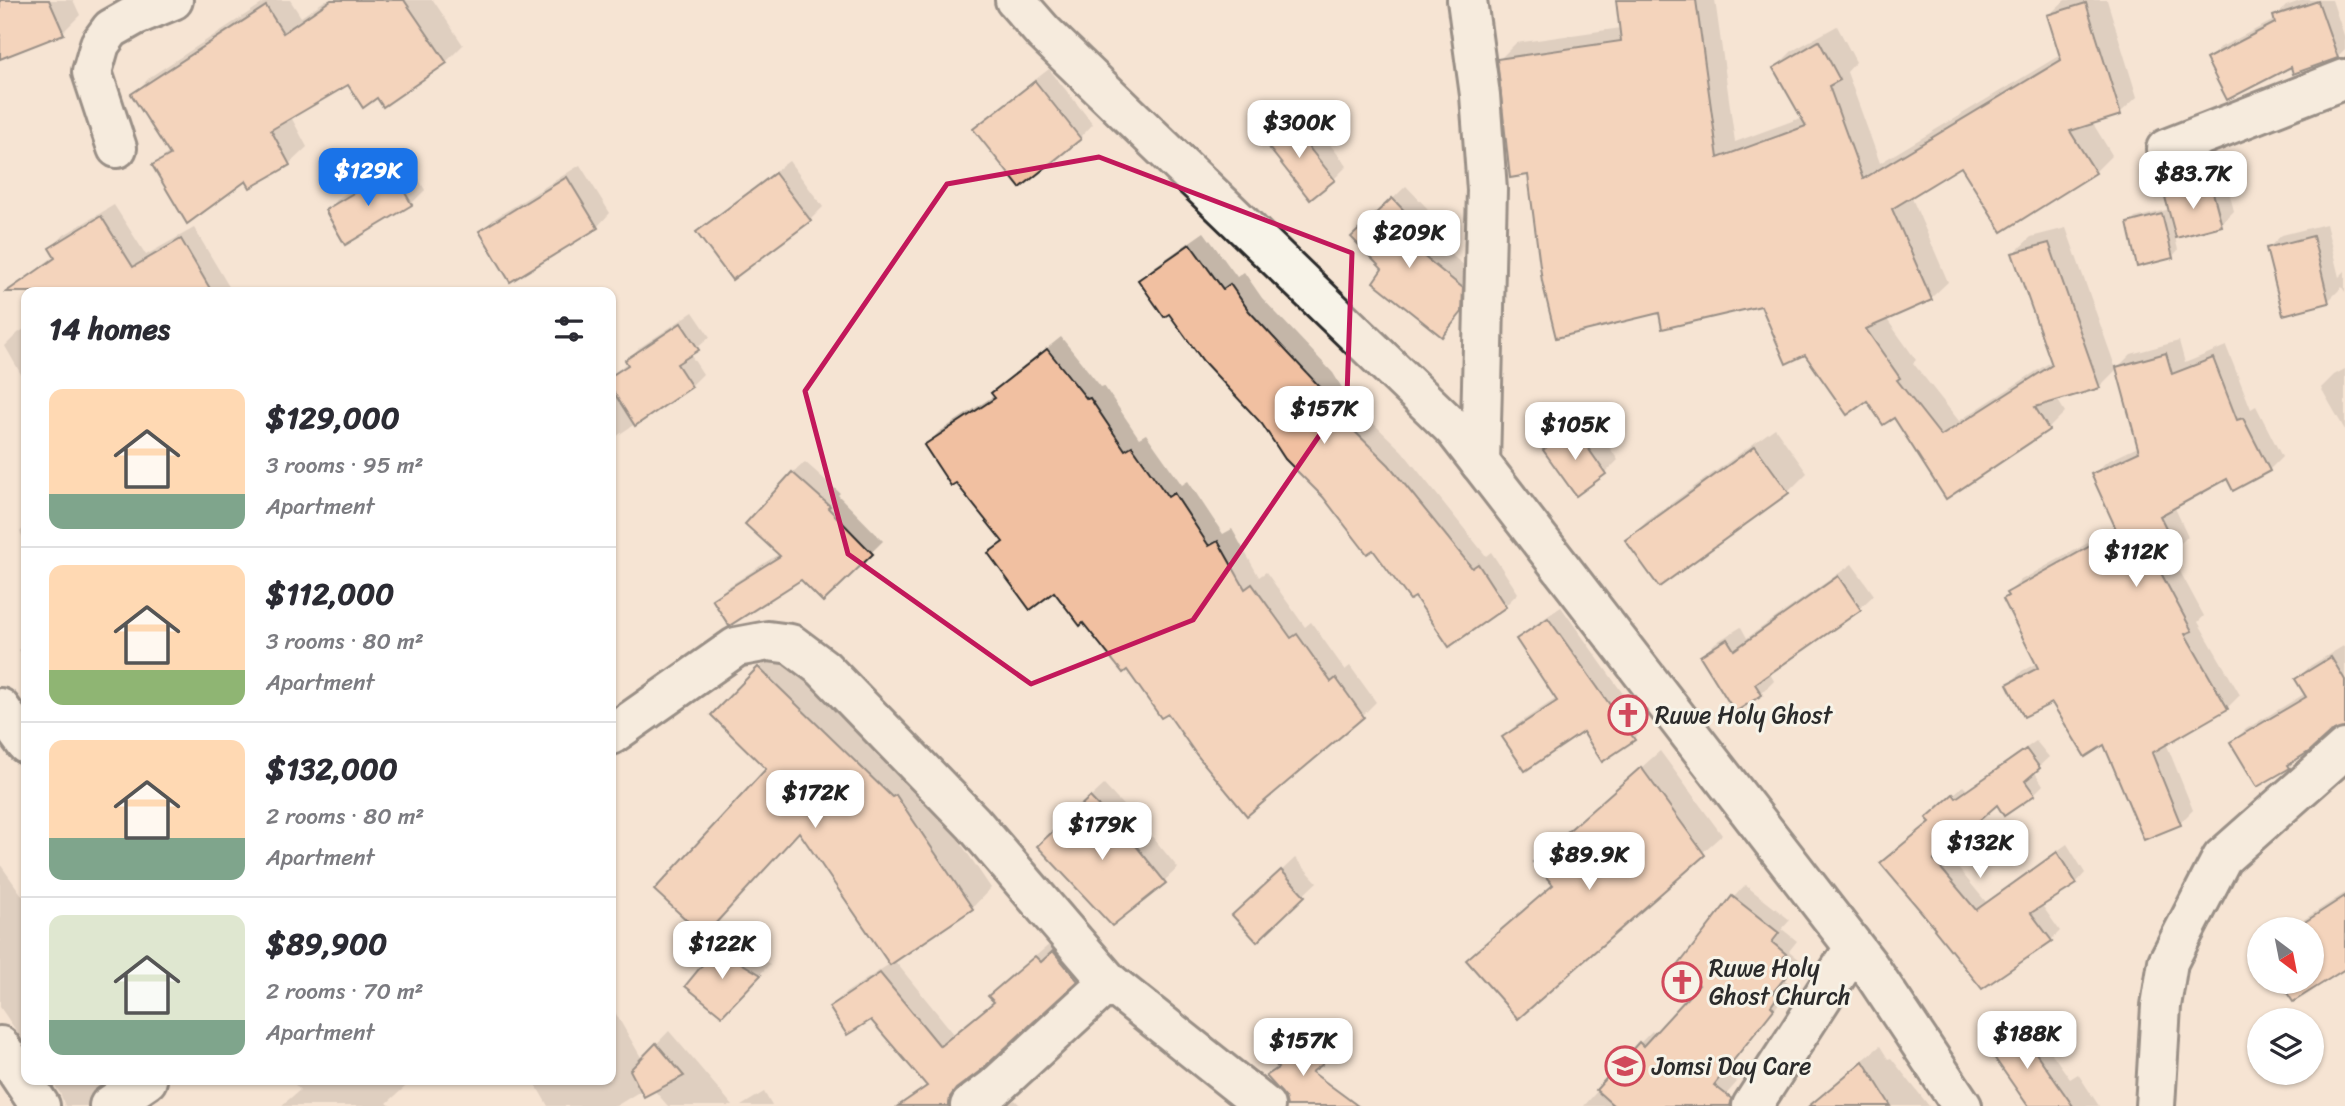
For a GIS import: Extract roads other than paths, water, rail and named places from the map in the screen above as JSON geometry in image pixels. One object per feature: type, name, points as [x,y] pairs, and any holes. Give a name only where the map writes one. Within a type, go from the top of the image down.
[{"type":"street","points":[[117,148],[92,72],[100,44],[111,29],[173,0]]},
{"type":"street","points":[[1016,0],[1044,33],[1454,429],[1854,948],[1962,1106]]},
{"type":"street","points":[[1467,0],[1480,95],[1488,190],[1480,463]]},
{"type":"street","points":[[2166,149],[2345,79]]},
{"type":"street","points":[[616,732],[736,648],[768,641],[791,644],[822,667],[973,823],[1109,982],[1265,1106]]},
{"type":"street","points":[[0,708],[21,737]]},
{"type":"street","points":[[2155,1106],[2161,1006],[2168,962],[2222,858],[2345,749]]},
{"type":"street","points":[[1752,1106],[1854,948]]},
{"type":"street","points":[[970,1106],[994,1088],[1109,982]]},
{"type":"street","points":[[0,1046],[21,1078]]},
{"type":"street","points":[[26,1085],[40,1106]]},
{"type":"street","points":[[109,1106],[140,1085]]},
{"type":"place","name":"Ruwe Holy Ghost","points":[[1628,715]]},
{"type":"place","name":"Ruwe Holy Ghost Church","points":[[1682,982]]},
{"type":"place","name":"Jomsi Day Care","points":[[1625,1066]]}]
